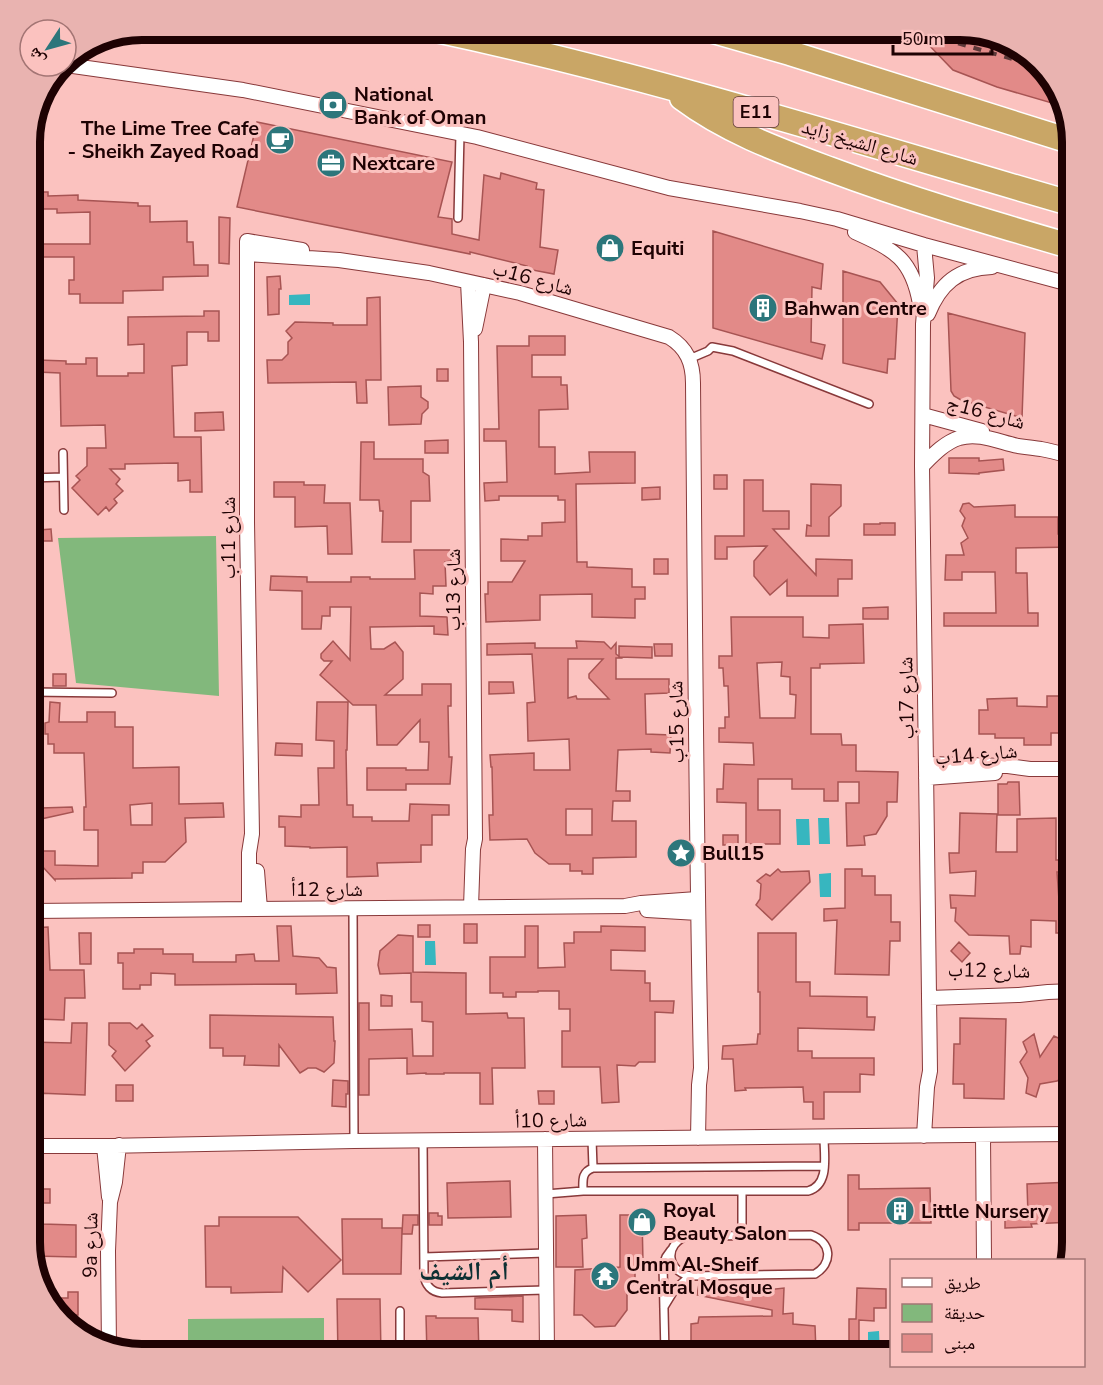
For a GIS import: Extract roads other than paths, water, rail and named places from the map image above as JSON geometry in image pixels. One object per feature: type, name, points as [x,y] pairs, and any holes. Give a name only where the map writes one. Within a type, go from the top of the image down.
[{"type":"highway","name":"شارع الشيخ زايد","points":[[482,40],[665,86],[1062,201]]},
{"type":"highway","points":[[747,41],[1062,139]]},
{"type":"highway","points":[[665,86],[729,128],[774,149],[875,186],[1062,244]]},
{"type":"street","points":[[78,66],[243,90],[499,142],[660,186],[837,219],[1062,282]]},
{"type":"street","name":"شارع 17ب","points":[[817,215],[883,245],[898,256],[914,280],[923,324]]},
{"type":"street","name":"شارع 17ب","points":[[924,245],[927,278],[923,324],[922,466],[929,1136]]},
{"type":"street","name":"شارع 16ب","points":[[248,248],[429,273],[520,293],[661,334],[681,346],[689,359],[693,375]]},
{"type":"street","name":"شارع 11ب","points":[[248,248],[247,522],[252,834],[256,853],[254,909]]},
{"type":"street","name":"شارع 17ب","points":[[923,324],[938,293],[953,279],[981,267],[1004,266]]},
{"type":"street","name":"شارع 13ب","points":[[468,282],[471,342],[475,839],[479,857],[477,907]]},
{"type":"street","name":"شارع 13ب","points":[[471,342],[483,285]]},
{"type":"street","name":"شارع 15ب","points":[[693,375],[697,906],[701,1068],[699,1084],[704,1138]]},
{"type":"street","name":"شارع 16ج","points":[[923,415],[1012,438],[1062,454]]},
{"type":"street","name":"شارع 16ج","points":[[922,466],[948,443],[969,436],[981,436],[1020,446],[1039,448]]},
{"type":"street","name":"شارع 14ب","points":[[926,771],[1008,766],[1062,769]]},
{"type":"street","name":"شارع 12أ","points":[[40,910],[625,906],[641,909],[697,906]]},
{"type":"street","name":"شارع 12ب","points":[[929,993],[1027,988],[1062,992]]},
{"type":"street","name":"شارع 10أ","points":[[40,1146],[1062,1134]]},
{"type":"street","points":[[983,1136],[984,1259]]},
{"type":"street","points":[[545,1139],[547,1344]]},
{"type":"street","name":"9a شارع","points":[[109,1338],[110,1202],[115,1182],[119,1145]]},
{"type":"street","points":[[104,1146],[110,1202]]},
{"type":"lane","points":[[458,218],[460,134]]},
{"type":"lane","points":[[689,359],[712,347],[733,351],[869,404]]},
{"type":"lane","points":[[63,453],[64,510]]},
{"type":"lane","points":[[41,478],[63,477]]},
{"type":"lane","points":[[40,692],[112,693]]},
{"type":"lane","points":[[353,908],[354,1141]]},
{"type":"lane","points":[[545,1194],[583,1191],[813,1190],[822,1181],[824,1137]]},
{"type":"lane","points":[[592,1138],[592,1168]]},
{"type":"lane","points":[[423,1140],[424,1257],[425,1279],[429,1288],[437,1293],[547,1290]]},
{"type":"lane","points":[[583,1191],[584,1175],[592,1168],[824,1166]]},
{"type":"lane","points":[[742,1191],[742,1236]]},
{"type":"lane","points":[[665,1344],[663,1265],[666,1257],[672,1248],[678,1240],[687,1236],[812,1235],[822,1240],[828,1256],[827,1262],[820,1271],[809,1275],[690,1276],[676,1269],[671,1259],[672,1248]]},
{"type":"lane","points":[[424,1257],[546,1252]]},
{"type":"lane","points":[[664,1307],[675,1289],[690,1276]]},
{"type":"lane","points":[[400,1311],[400,1344]]},
{"type":"water","points":[[310,294],[310,305],[289,305],[289,295]]},
{"type":"water","points":[[818,818],[829,818],[830,844],[819,844]]},
{"type":"water","points":[[796,819],[809,819],[810,845],[797,845]]},
{"type":"water","points":[[831,873],[831,897],[820,897],[819,874]]},
{"type":"water","points":[[425,941],[435,941],[436,965],[425,965]]},
{"type":"water","points":[[879,1331],[880,1344],[868,1344],[868,1332]]},
{"type":"railway","points":[[950,41],[1022,62]]},
{"type":"place","name":"National Bank of Oman","points":[[333,105]]},
{"type":"place","name":"The Lime Tree Cafe - Sheikh Zayed Road","points":[[280,140]]},
{"type":"place","name":"Nextcare","points":[[331,163]]},
{"type":"place","name":"Equiti","points":[[610,248]]},
{"type":"place","name":"Bahwan Centre","points":[[763,308]]},
{"type":"place","name":"Bull15","points":[[681,853]]},
{"type":"place","name":"Little Nursery","points":[[900,1211]]},
{"type":"place","name":"Royal Beauty Salon","points":[[642,1222]]},
{"type":"place","name":"Umm Al-Sheif Central Mosque","points":[[605,1276]]},
{"type":"district","name":"أم الشيف","points":[[464,1271]]}]
